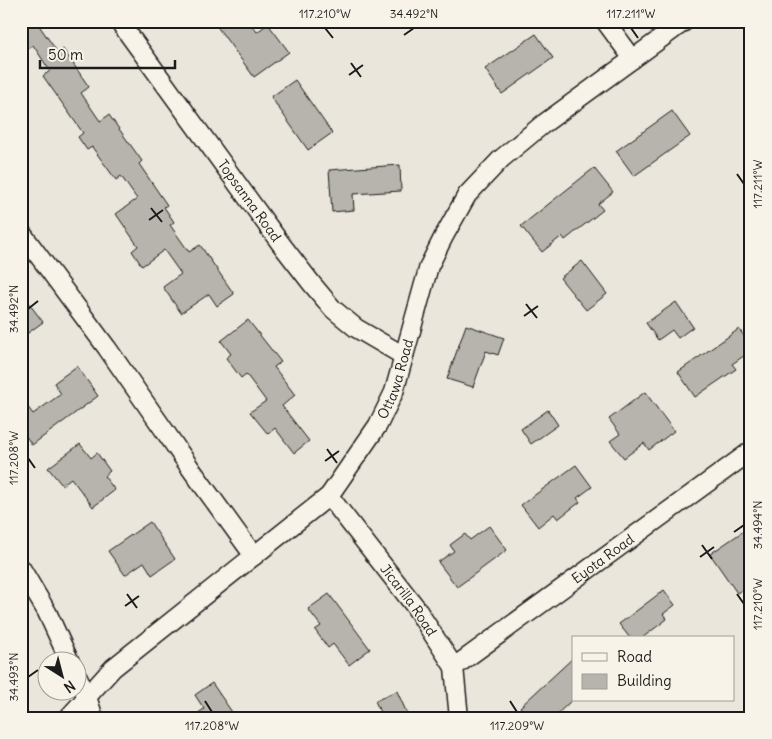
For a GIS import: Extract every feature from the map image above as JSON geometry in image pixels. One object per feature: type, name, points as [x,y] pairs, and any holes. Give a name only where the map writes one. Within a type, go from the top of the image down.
[{"type":"street","name":"Topsanna Road","points":[[119,21],[281,244],[333,309],[356,328],[404,356]]},
{"type":"street","points":[[605,21],[633,59]]},
{"type":"street","name":"Ottawa Road","points":[[88,696],[113,668],[329,496],[378,425],[394,392],[429,266],[467,195],[501,159],[542,125],[685,21]]},
{"type":"street","points":[[21,232],[107,348],[191,470],[254,556]]},
{"type":"street","name":"Eyota Road","points":[[454,667],[751,451]]},
{"type":"street","name":"Jicarilla Road","points":[[329,496],[414,604],[454,667],[459,718]]},
{"type":"street","points":[[21,568],[47,612],[65,652]]},
{"type":"street","points":[[88,700],[94,718]]},
{"type":"street","name":"Ottawa Road","points":[[68,718],[82,702]]},
{"type":"building","points":[[21,21],[36,21],[58,53],[63,49],[89,87],[81,93],[100,121],[109,115],[142,161],[139,164],[167,205],[164,207],[174,222],[170,225],[189,252],[200,245],[234,294],[217,306],[209,294],[181,313],[163,287],[181,274],[164,250],[142,266],[132,251],[138,246],[116,214],[137,199],[121,176],[116,180],[92,147],[87,150],[78,137],[83,133],[43,76],[50,71],[33,45],[21,53]]},
{"type":"building","points":[[213,21],[248,21],[257,32],[268,24],[289,52],[254,77]]},
{"type":"building","points":[[536,34],[553,58],[502,94],[485,69]]},
{"type":"building","points":[[295,80],[332,133],[308,150],[271,97]]},
{"type":"building","points":[[672,111],[690,136],[634,176],[616,151]]},
{"type":"building","points":[[400,165],[401,191],[353,194],[354,210],[332,212],[329,170]]},
{"type":"building","points":[[594,168],[613,192],[598,204],[603,210],[565,240],[562,236],[542,252],[521,226]]},
{"type":"building","points":[[582,261],[607,294],[586,310],[560,278]]},
{"type":"building","points":[[21,293],[43,322],[21,338]]},
{"type":"building","points":[[676,302],[693,327],[678,338],[672,330],[658,340],[646,323]]},
{"type":"building","points":[[248,320],[281,362],[274,367],[295,395],[282,406],[309,441],[294,453],[275,428],[268,434],[250,412],[266,401],[246,374],[241,378],[226,358],[231,354],[221,341]]},
{"type":"building","points":[[466,325],[504,338],[498,355],[486,351],[473,387],[447,379]]},
{"type":"building","points":[[739,329],[751,346],[751,351],[732,364],[736,369],[695,397],[678,372]]},
{"type":"building","points":[[77,366],[98,396],[32,445],[21,429],[21,398],[33,414],[61,394],[54,383]]},
{"type":"building","points":[[645,392],[674,431],[649,450],[644,443],[624,458],[610,441],[620,434],[609,419]]},
{"type":"building","points":[[548,410],[558,425],[531,444],[521,429]]},
{"type":"building","points":[[80,444],[91,458],[97,453],[110,471],[104,476],[115,490],[93,507],[71,478],[62,485],[48,468]]},
{"type":"building","points":[[576,465],[592,487],[577,498],[580,502],[558,519],[554,514],[538,527],[521,505]]},
{"type":"building","points":[[150,522],[175,559],[152,575],[144,562],[125,575],[108,551]]},
{"type":"building","points":[[489,526],[507,550],[457,587],[438,562],[454,551],[450,545],[465,534],[470,540]]},
{"type":"building","points":[[751,526],[751,584],[737,593],[710,554]]},
{"type":"building","points":[[664,590],[675,605],[663,614],[667,619],[645,636],[628,636],[619,624]]},
{"type":"building","points":[[329,594],[370,649],[349,665],[333,644],[328,648],[315,630],[321,626],[308,609]]},
{"type":"building","points":[[572,659],[572,700],[553,718],[530,718],[520,707]]},
{"type":"building","points":[[212,683],[236,718],[191,718],[204,709],[195,695]]},
{"type":"building","points":[[397,691],[409,718],[383,718],[375,701]]}]
